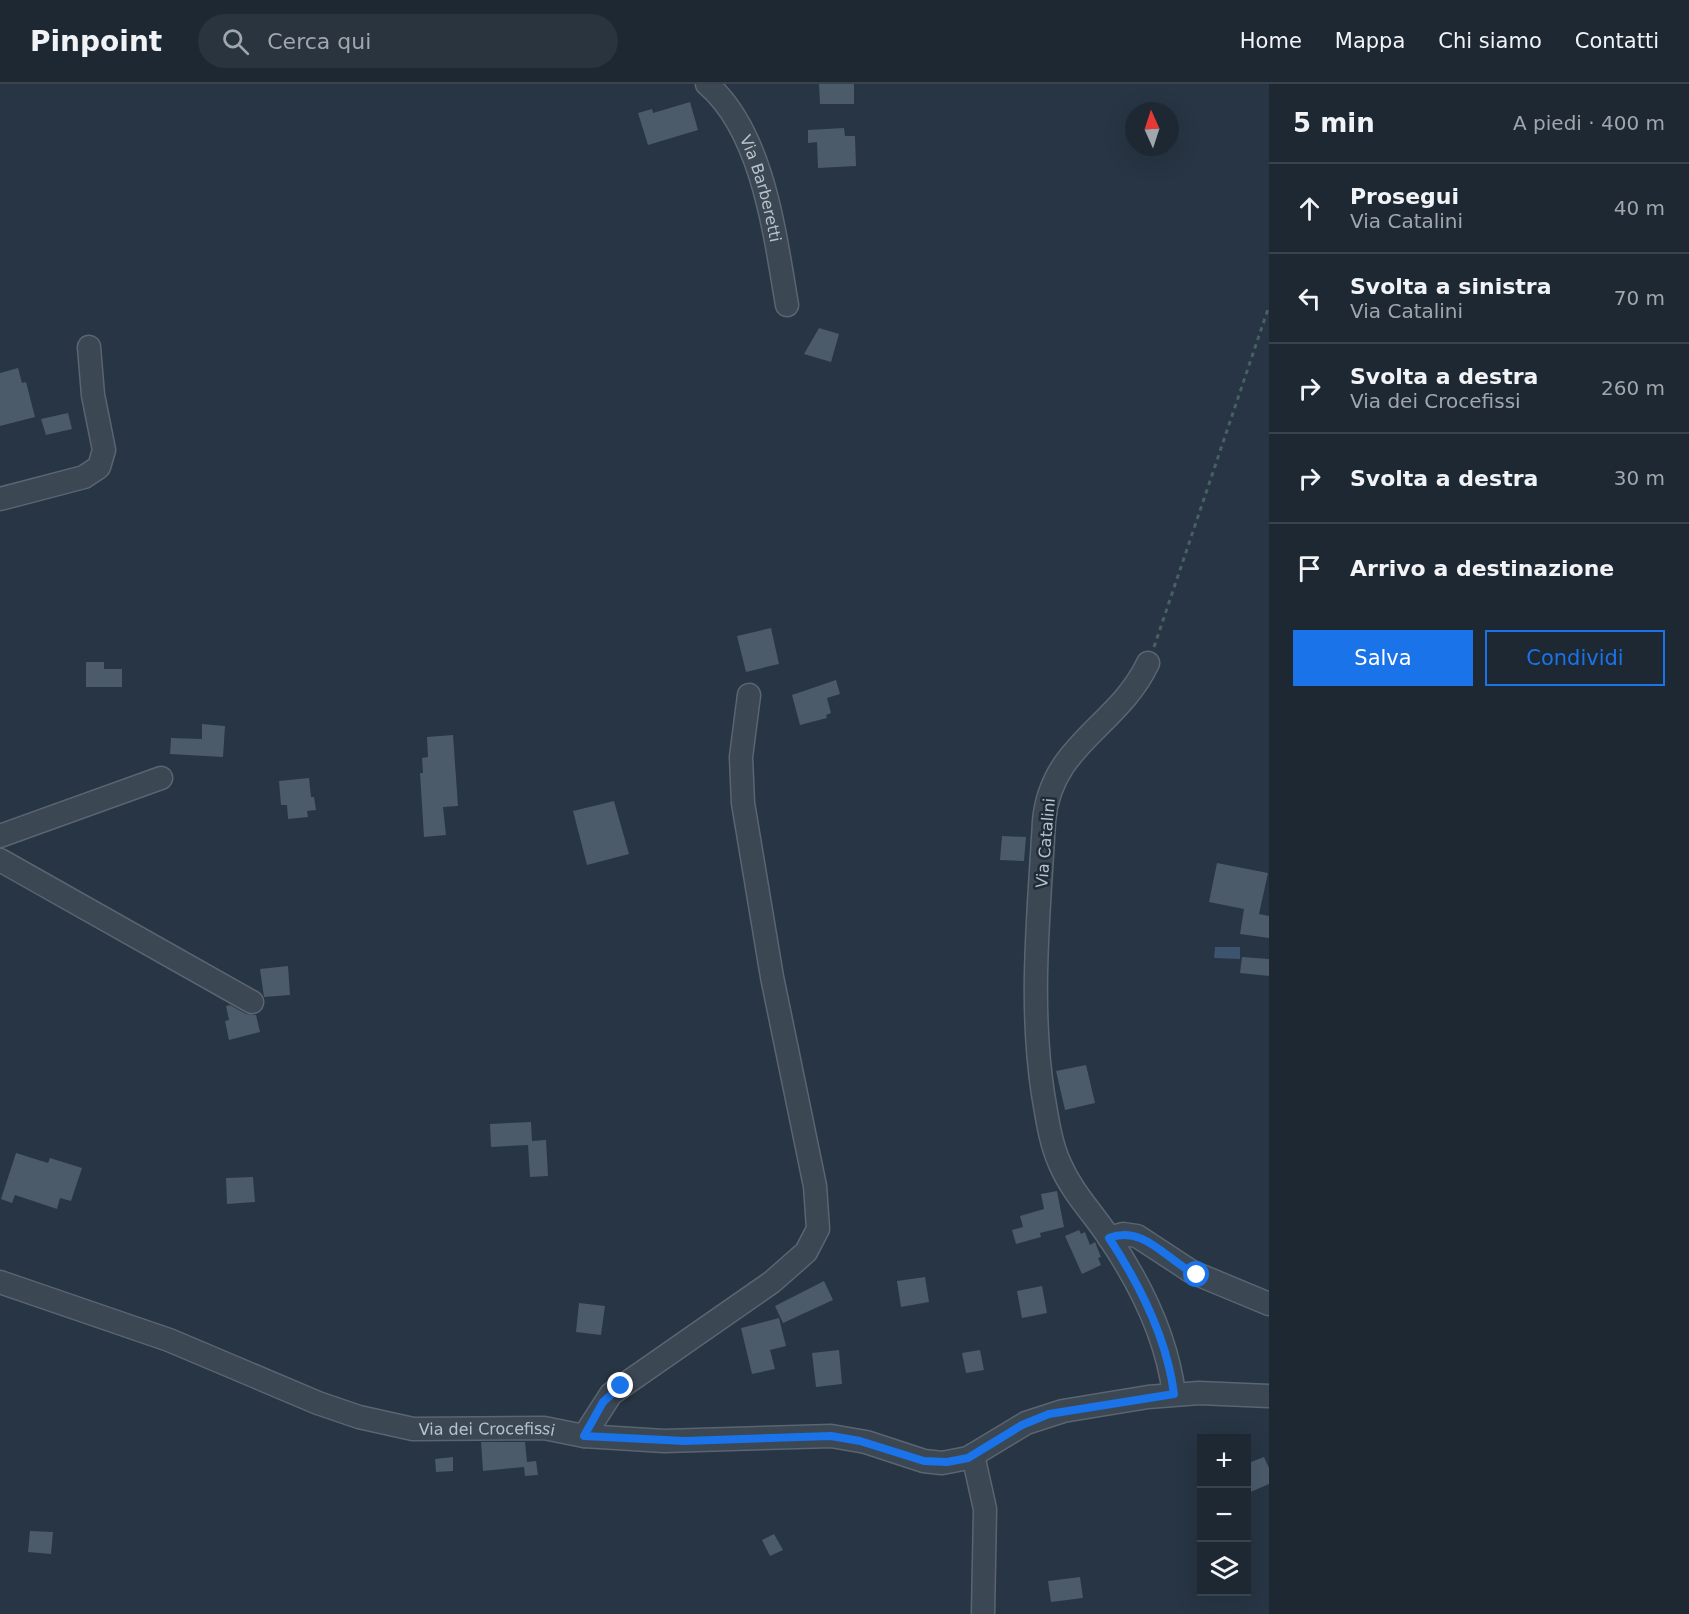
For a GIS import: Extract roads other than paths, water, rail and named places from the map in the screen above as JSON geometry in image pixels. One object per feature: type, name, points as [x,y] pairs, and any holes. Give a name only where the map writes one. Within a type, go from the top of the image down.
[{"type":"street","name":"Via Barberetti","points":[[706,84],[736,120],[760,179],[774,228],[788,305]]},
{"type":"street","points":[[0,499],[84,477],[95,472],[102,463],[104,444],[94,402],[89,347]]},
{"type":"street","name":"Via Catalini","points":[[1148,663],[1123,703],[1065,761],[1049,791],[1044,821],[1034,988],[1037,1052],[1052,1142],[1062,1170],[1073,1190],[1109,1238],[1159,1330],[1170,1364],[1174,1394]]},
{"type":"street","points":[[584,1436],[611,1394],[772,1282],[806,1252],[819,1229],[815,1186],[772,977],[743,803],[741,757],[749,695]]},
{"type":"street","points":[[0,836],[161,778]]},
{"type":"street","points":[[0,860],[252,1002]]},
{"type":"street","points":[[1109,1238],[1123,1234],[1137,1236],[1192,1272],[1269,1304]]},
{"type":"street","name":"Via dei Crocefissi","points":[[0,1281],[169,1340],[292,1393],[367,1419],[413,1429],[544,1428],[584,1436],[685,1441],[831,1436],[860,1441],[932,1462],[953,1462],[973,1455],[1022,1425],[1049,1414],[1174,1394],[1227,1393],[1269,1396]]},
{"type":"street","points":[[973,1455],[985,1509],[983,1614]]},
{"type":"water","points":[[1215,947],[1240,947],[1240,959],[1214,958]]}]
